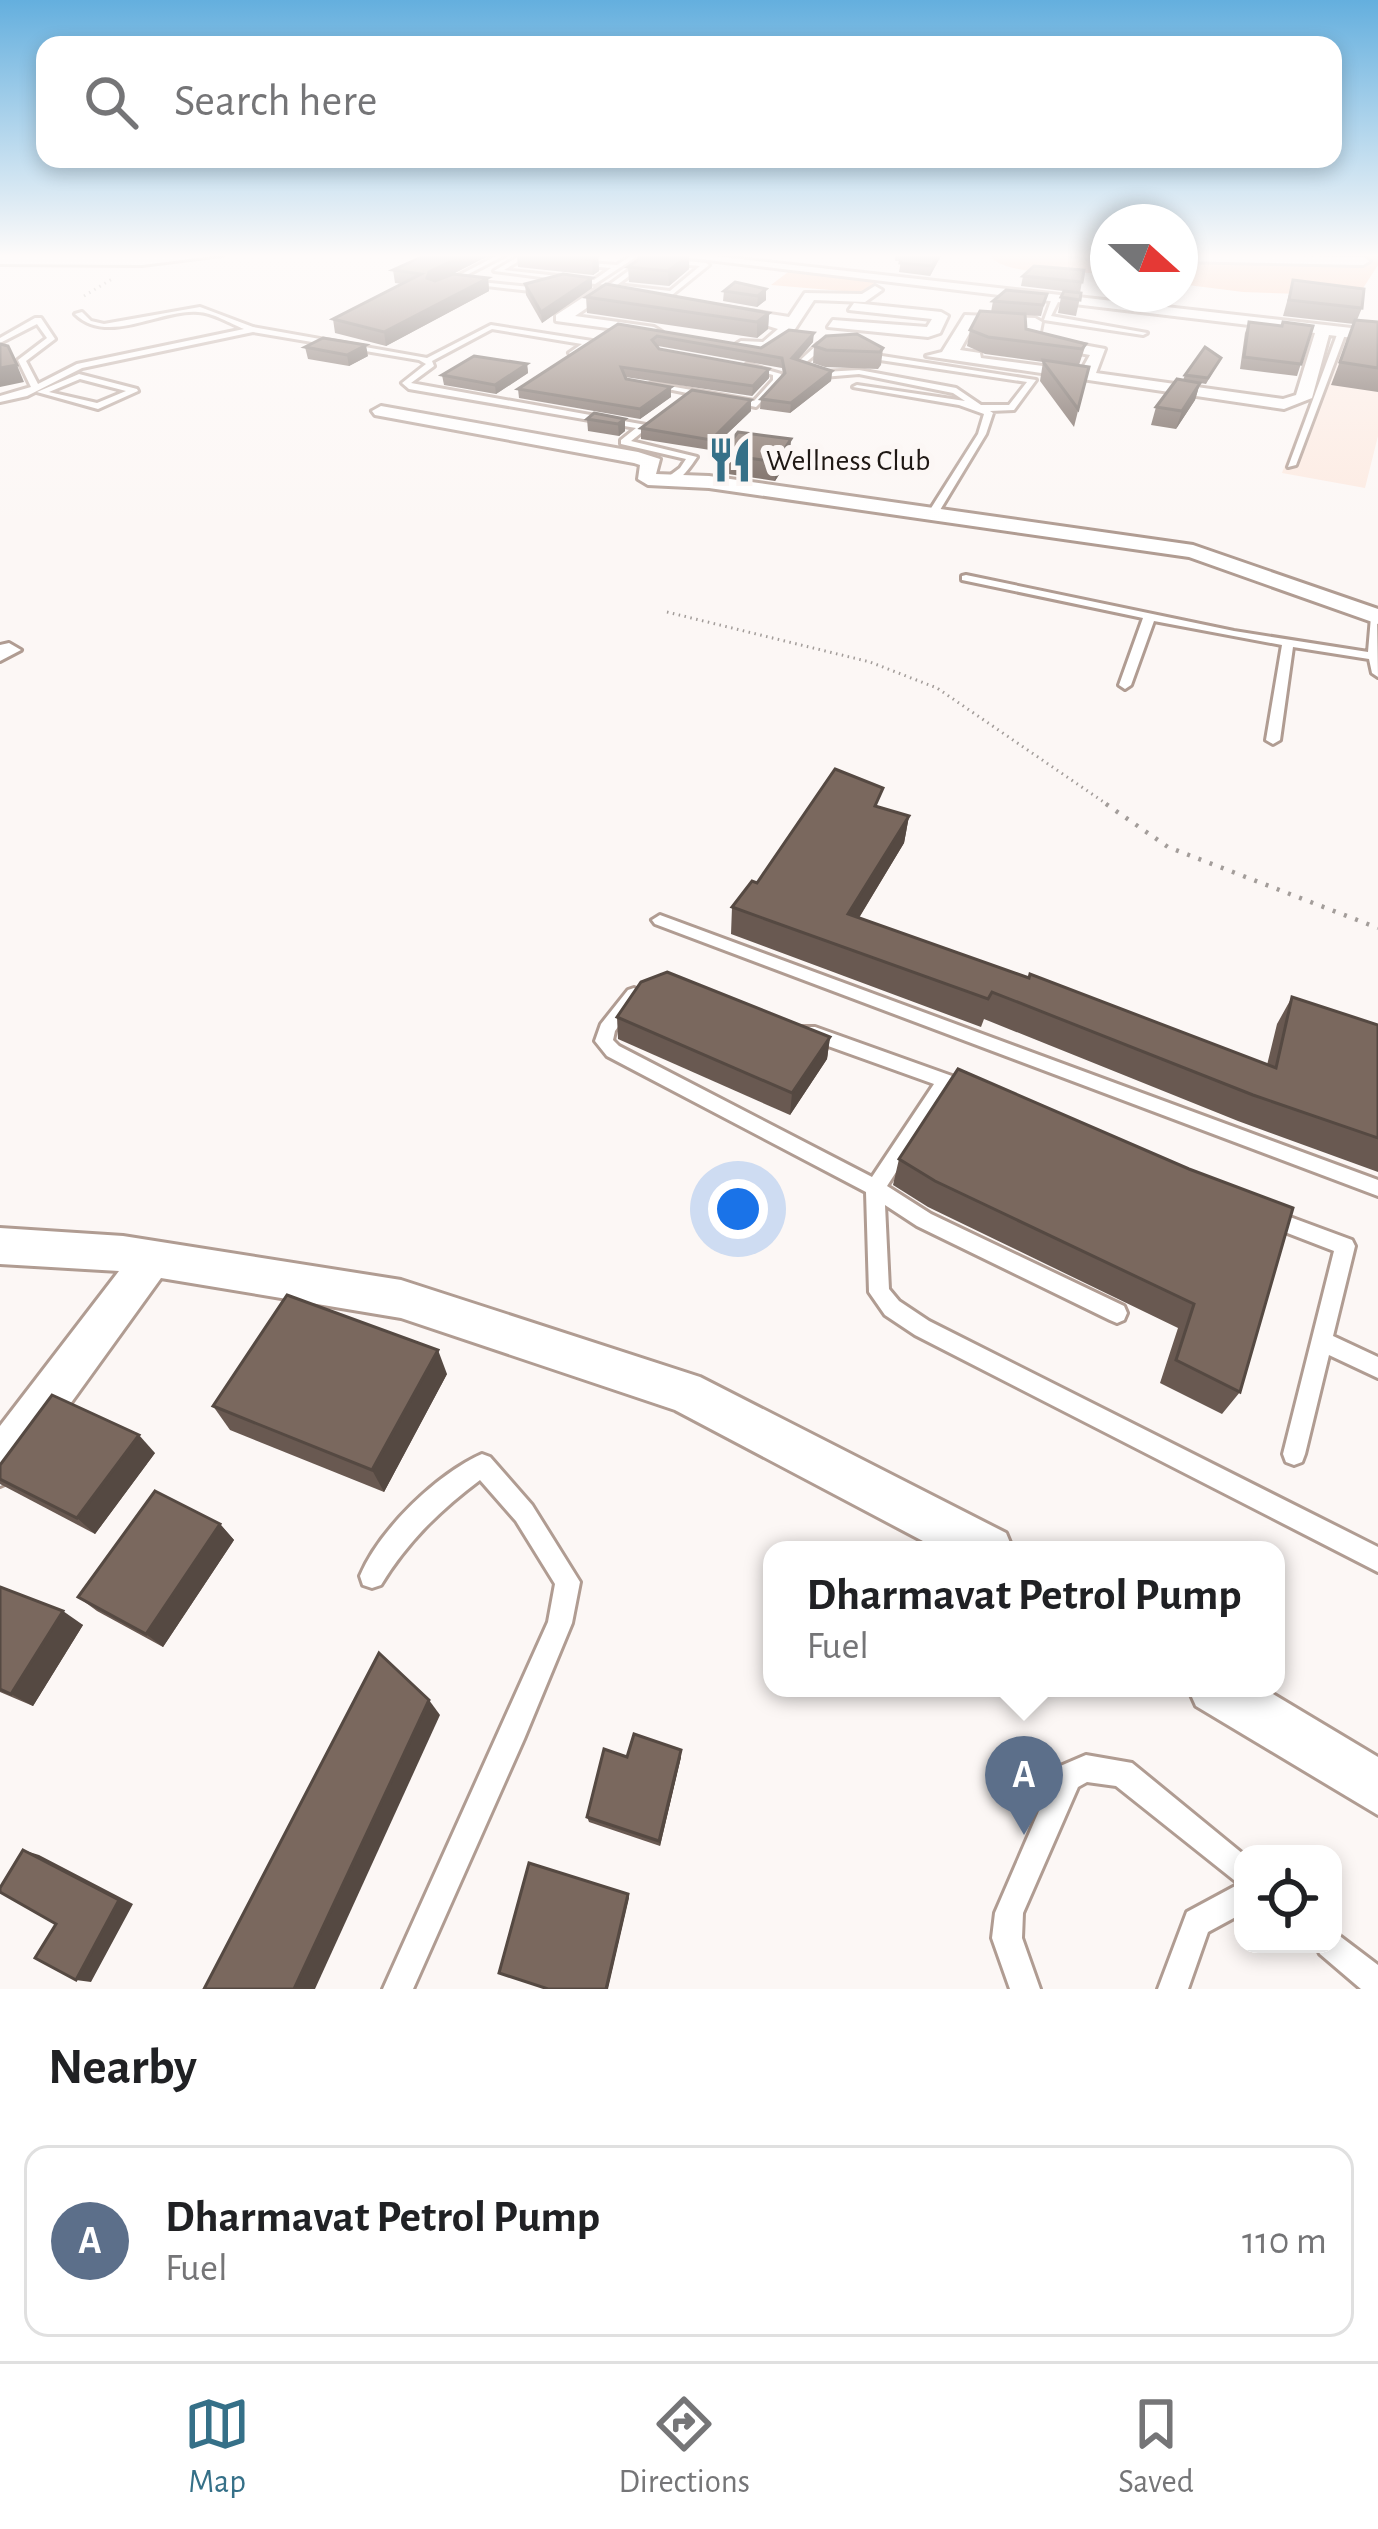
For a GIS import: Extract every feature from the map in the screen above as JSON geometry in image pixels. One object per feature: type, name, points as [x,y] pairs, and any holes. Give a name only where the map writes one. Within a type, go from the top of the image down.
[{"type":"street","points":[[953,348],[950,352],[1267,404],[1304,398],[1325,348]]},
{"type":"street","points":[[1075,348],[1099,352],[1087,375]]},
{"type":"street","points":[[934,356],[1087,375]]},
{"type":"street","points":[[381,411],[638,458],[653,463],[646,470],[648,478],[667,482],[709,482],[1192,551],[1377,617]]},
{"type":"street","points":[[0,1246],[152,1259],[401,1299],[685,1392],[972,1541]]},
{"type":"street","points":[[0,1463],[152,1259]]},
{"type":"street","points":[[1229,1697],[1378,1788]]},
{"type":"lane","points":[[36,388],[22,360],[40,348]]},
{"type":"lane","points":[[0,399],[164,348]]},
{"type":"lane","points":[[359,348],[429,360]]},
{"type":"lane","points":[[451,348],[429,360],[406,383],[643,427]]},
{"type":"lane","points":[[565,360],[582,348]]},
{"type":"lane","points":[[819,348],[799,365],[823,375],[859,372],[956,391],[988,413],[982,434],[933,513]]},
{"type":"lane","points":[[857,387],[979,408],[1011,408],[1032,380],[880,358],[865,348]]},
{"type":"lane","points":[[1291,465],[1327,348]]},
{"type":"lane","points":[[649,385],[756,404],[778,380],[777,374],[741,364]]},
{"type":"lane","points":[[80,371],[97,381],[134,391],[98,406],[41,392],[80,371]]},
{"type":"lane","points":[[499,402],[516,392]]},
{"type":"lane","points":[[674,404],[689,392]]},
{"type":"lane","points":[[658,415],[624,442],[692,457],[667,482]]},
{"type":"lane","points":[[966,578],[1374,656]]},
{"type":"lane","points":[[1125,685],[1150,616]]},
{"type":"lane","points":[[1377,617],[1374,656],[1378,673]]},
{"type":"lane","points":[[1273,740],[1288,642]]},
{"type":"lane","points":[[661,920],[1378,1188]]},
{"type":"lane","points":[[654,982],[638,988],[607,1029],[604,1041],[613,1051],[875,1188],[924,1220],[1117,1313]]},
{"type":"lane","points":[[799,1028],[967,1090]]},
{"type":"lane","points":[[946,1081],[875,1188],[878,1292],[892,1308],[922,1328],[1378,1560]]},
{"type":"lane","points":[[1244,1208],[1345,1246],[1294,1454]]},
{"type":"lane","points":[[1321,1341],[1378,1368]]},
{"type":"lane","points":[[372,1576],[392,1540],[418,1512],[482,1465],[524,1513],[568,1582],[560,1623],[398,1989]]},
{"type":"lane","points":[[1025,1989],[1007,1938],[1009,1913],[1068,1777],[1086,1768],[1122,1772],[1234,1865]]},
{"type":"lane","points":[[1173,1989],[1197,1922],[1234,1902]]},
{"type":"lane","points":[[1341,1953],[1378,1984]]},
{"type":"path","points":[[667,612],[870,662],[937,688],[1168,847],[1378,928]]},
{"type":"shaded area","points":[[1329,348],[1378,348],[1378,436],[1365,488],[1282,473]]},
{"type":"building","points":[[0,348],[9,348],[17,365],[0,368]]},
{"type":"building","points":[[309,348],[361,348],[347,355]]},
{"type":"building","points":[[581,348],[658,348],[769,369],[753,386],[621,367],[626,379],[671,387],[640,409],[518,389]]},
{"type":"building","points":[[724,348],[801,348],[792,358],[832,371],[791,403],[761,399],[785,373],[782,358]]},
{"type":"building","points":[[819,348],[883,348],[880,352]]},
{"type":"building","points":[[1204,348],[1221,358],[1208,378],[1185,375]]},
{"type":"building","points":[[1245,348],[1306,348],[1301,364],[1244,357]]},
{"type":"building","points":[[1345,348],[1378,348],[1378,368],[1340,362]]},
{"type":"building","points":[[474,356],[527,364],[495,385],[442,375]]},
{"type":"building","points":[[1044,363],[1089,367],[1078,409]]},
{"type":"building","points":[[1177,379],[1200,383],[1182,411],[1156,407]]},
{"type":"building","points":[[692,390],[751,400],[711,440],[641,428]]},
{"type":"building","points":[[594,413],[625,419],[618,424],[587,419]]},
{"type":"building","points":[[738,432],[791,439],[776,462],[721,454]]},
{"type":"building","points":[[835,769],[883,788],[875,806],[909,816],[848,914],[1029,978],[1030,974],[1276,1068],[1292,997],[1378,1025],[1378,1138],[1253,1095],[992,992],[988,999],[732,907],[752,881],[757,883]]},
{"type":"building","points":[[667,972],[830,1037],[792,1093],[617,1017],[641,982]]},
{"type":"building","points":[[958,1069],[1189,1169],[1293,1208],[1240,1392],[1176,1360],[1194,1304],[935,1181],[899,1159]]},
{"type":"building","points":[[287,1295],[438,1350],[372,1470],[213,1406]]},
{"type":"building","points":[[52,1395],[139,1435],[77,1518],[0,1479],[0,1465]]},
{"type":"building","points":[[155,1491],[220,1524],[146,1634],[78,1597]]},
{"type":"building","points":[[0,1587],[63,1611],[11,1694],[0,1689]]},
{"type":"building","points":[[379,1653],[429,1700],[294,1989],[204,1989]]},
{"type":"building","points":[[634,1734],[681,1750],[659,1841],[587,1817],[604,1749],[627,1757]]},
{"type":"building","points":[[23,1850],[119,1900],[76,1980],[35,1958],[56,1924],[0,1892]]},
{"type":"building","points":[[529,1863],[628,1894],[606,1989],[548,1989],[499,1973]]},
{"type":"place","name":"Wellness Club","points":[[730,460]]},
{"type":"place","name":"Dharmavat Petrol Pump","points":[[1024,1835]]}]
